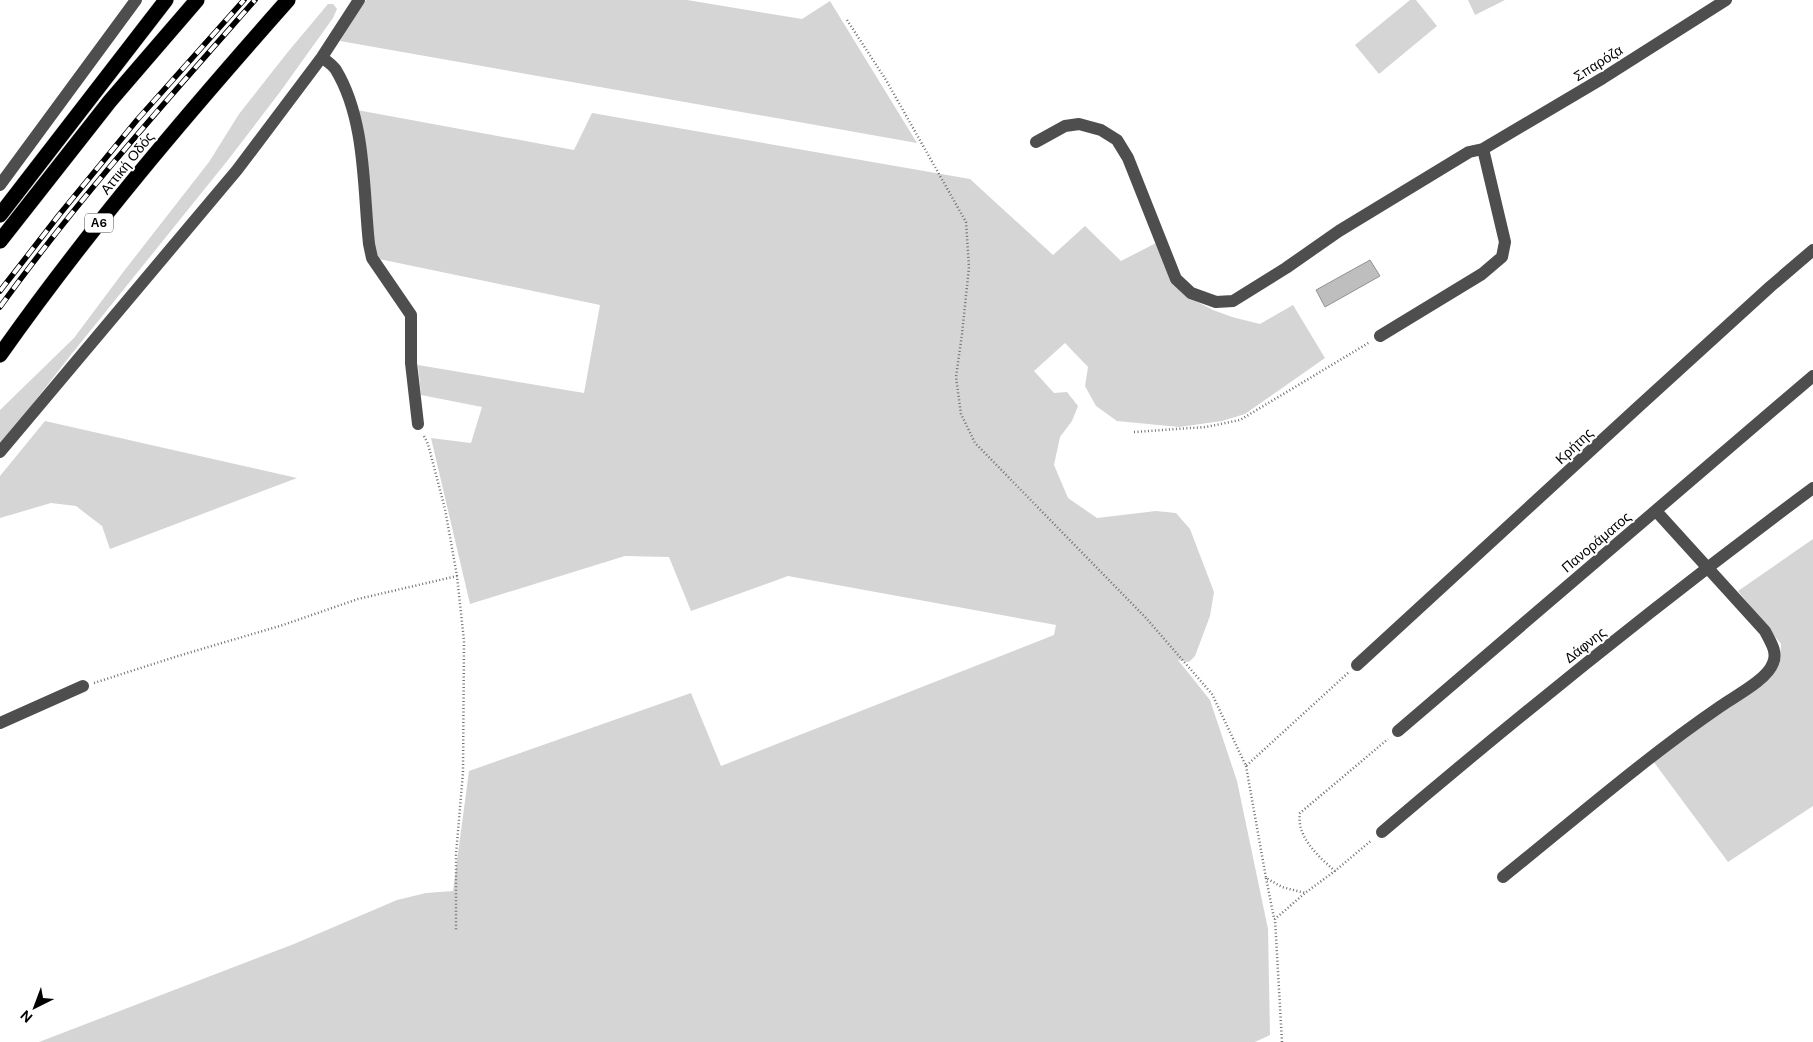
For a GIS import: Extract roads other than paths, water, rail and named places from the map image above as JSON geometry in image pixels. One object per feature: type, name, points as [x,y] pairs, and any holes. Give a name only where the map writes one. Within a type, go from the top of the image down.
[{"type":"highway","points":[[0,215],[166,0]]},
{"type":"highway","points":[[0,241],[110,101],[197,0]]},
{"type":"highway","name":"Αττική Οδός","points":[[0,355],[41,297],[117,200],[204,95],[288,0]]},
{"type":"street","points":[[0,185],[136,0]]},
{"type":"street","points":[[0,452],[237,170],[322,58],[359,0]]},
{"type":"street","name":"Σπαρόζα","points":[[1036,142],[1065,126],[1079,124],[1101,130],[1117,140],[1128,158],[1176,279],[1191,293],[1216,302],[1233,301],[1286,268],[1339,231],[1469,152],[1483,149],[1603,78],[1726,0]]},
{"type":"street","points":[[322,58],[335,69],[348,96],[360,143],[368,244],[372,258],[411,315],[411,363],[418,424]]},
{"type":"street","points":[[1380,336],[1482,274],[1502,257],[1505,242],[1483,149]]},
{"type":"street","name":"Κρήτης","points":[[1357,665],[1651,395],[1813,250]]},
{"type":"street","name":"Πανοράματος","points":[[1398,731],[1813,376]]},
{"type":"street","name":"Δάφνης","points":[[1382,832],[1500,732],[1813,488]]},
{"type":"street","points":[[1503,877],[1640,766],[1762,677],[1773,663],[1774,648],[1765,631],[1656,511]]},
{"type":"street","points":[[0,723],[83,686]]},
{"type":"railway","points":[[0,291],[137,120],[244,0]]},
{"type":"railway","points":[[0,307],[92,189],[255,0]]}]
